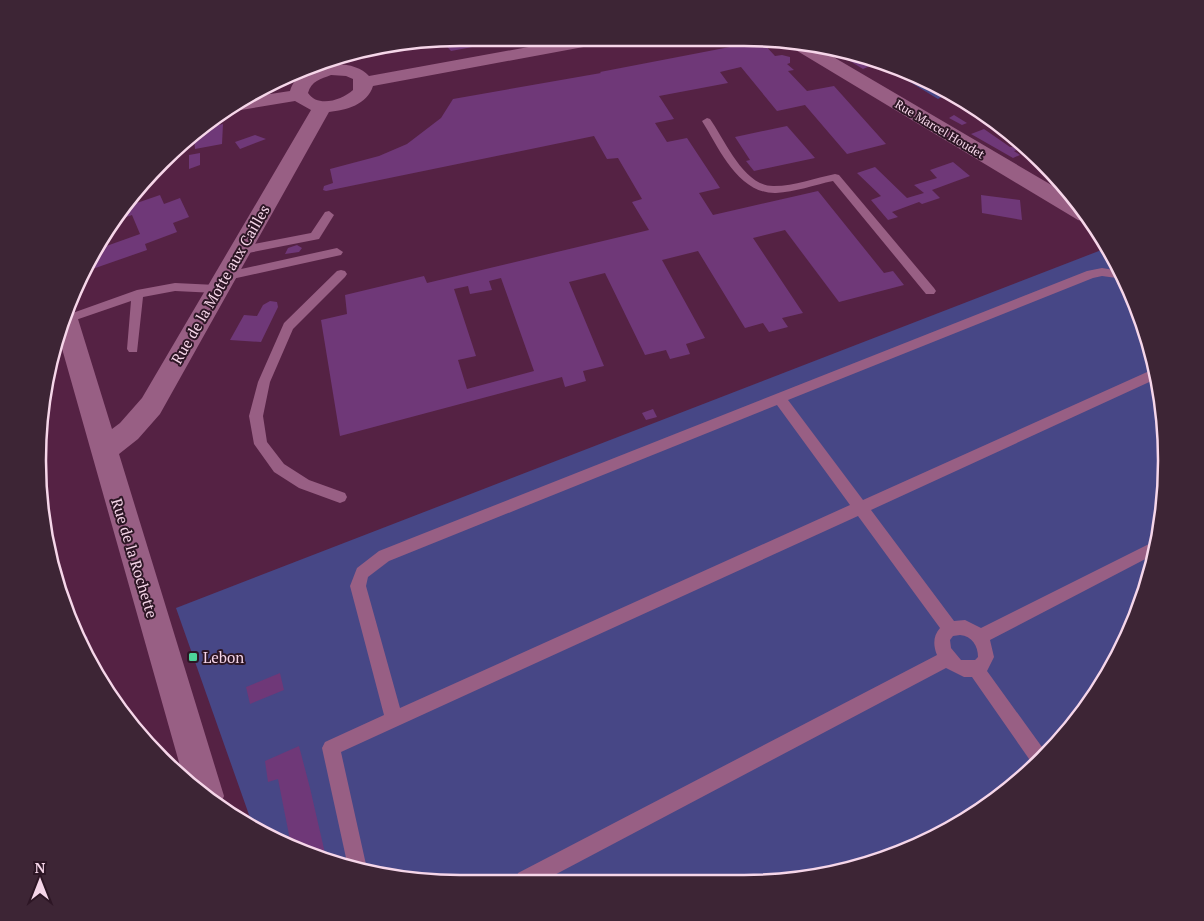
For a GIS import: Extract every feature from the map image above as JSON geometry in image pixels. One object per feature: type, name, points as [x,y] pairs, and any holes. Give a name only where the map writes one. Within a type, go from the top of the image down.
[{"type":"street","points":[[364,82],[562,46]]},
{"type":"street","name":"Rue Marcel Houdet","points":[[812,52],[1070,205]]},
{"type":"street","points":[[296,85],[306,103],[322,107],[344,104],[360,94],[364,88],[364,82],[344,63]]},
{"type":"street","points":[[267,95],[296,85],[336,65]]},
{"type":"street","name":"Rue de la Motte aux Cailles","points":[[105,449],[129,431],[151,406],[322,107]]},
{"type":"street","name":"Rue de la Rochette","points":[[68,327],[203,785]]},
{"type":"lane","points":[[706,121],[744,177],[759,187],[776,190],[836,176],[930,291]]},
{"type":"lane","points":[[238,251],[314,236],[329,215]]},
{"type":"lane","points":[[72,318],[137,294],[175,287],[220,283],[337,252]]},
{"type":"lane","points":[[394,719],[358,586],[362,573],[384,556],[1091,274],[1102,272],[1114,274]]},
{"type":"lane","points":[[340,497],[304,484],[279,468],[261,444],[256,416],[264,382],[288,326],[341,274]]},
{"type":"lane","points":[[133,349],[137,294]]},
{"type":"lane","points":[[356,862],[331,748],[1149,377]]},
{"type":"lane","points":[[779,398],[950,628]]},
{"type":"lane","points":[[980,637],[1148,551]]},
{"type":"lane","points":[[950,628],[966,628],[980,637],[986,647],[987,657],[984,665],[976,669],[966,670],[956,666],[947,659],[942,649],[944,633],[950,628]]},
{"type":"lane","points":[[535,875],[947,659]]},
{"type":"lane","points":[[976,669],[1036,753]]},
{"type":"shaded area","points":[[907,80],[942,97],[938,99]]},
{"type":"shaded area","points":[[1100,250],[1126,302],[1144,353],[1150,380],[1157,433],[1157,488],[1154,515],[1144,568],[1136,594],[1115,644],[1102,668],[1088,691],[1055,734],[1017,772],[996,789],[974,805],[927,832],[877,853],[851,861],[798,871],[744,875],[460,875],[433,874],[380,867],[327,853],[277,832],[250,817],[176,608]]},
{"type":"building","points":[[447,46],[478,46],[451,51]]},
{"type":"building","points":[[735,46],[766,47],[775,56],[790,57],[790,63],[787,64],[794,70],[788,71],[807,91],[834,86],[886,144],[847,154],[805,105],[777,111],[741,67],[720,72],[728,83],[659,96],[674,119],[655,123],[667,142],[687,138],[720,188],[699,193],[713,215],[818,191],[884,273],[893,271],[904,285],[839,302],[785,230],[753,238],[803,313],[782,318],[788,327],[769,332],[763,323],[745,328],[698,251],[662,260],[705,338],[686,344],[690,354],[670,359],[666,350],[645,355],[605,273],[569,282],[604,366],[583,371],[586,381],[565,387],[562,377],[340,436],[321,320],[347,314],[345,295],[424,276],[427,283],[649,230],[632,202],[642,199],[618,158],[607,159],[594,136],[326,191],[323,190],[324,186],[333,183],[330,169],[379,156],[407,144],[441,118],[453,99],[601,73]],"holes":[[[501,278],[534,371],[467,389],[458,360],[476,356],[454,289],[468,286],[470,294],[492,290],[489,281]]]},
{"type":"building","points":[[847,59],[870,66],[863,69]]},
{"type":"building","points":[[954,115],[967,123],[962,125],[949,118]]},
{"type":"building","points":[[223,124],[222,144],[195,149],[194,143],[217,125]]},
{"type":"building","points":[[787,126],[815,158],[754,171],[746,161],[750,160],[735,137]]},
{"type":"building","points":[[984,129],[1010,147],[1013,147],[1017,150],[1014,151],[1020,155],[1013,158],[971,134]]},
{"type":"building","points":[[255,135],[266,139],[240,149],[235,142]]},
{"type":"building","points":[[200,153],[200,165],[189,169],[189,155]]},
{"type":"building","points":[[953,162],[970,176],[932,190],[940,198],[922,204],[919,202],[892,212],[898,217],[888,220],[871,200],[881,196],[857,173],[875,167],[907,198],[924,193],[914,185],[937,178],[930,170]]},
{"type":"building","points":[[160,195],[164,204],[180,198],[189,217],[173,223],[177,232],[145,244],[147,250],[94,269],[106,246],[140,234],[132,215],[125,217],[136,203]]},
{"type":"building","points":[[981,195],[1020,200],[1022,220],[982,213]]},
{"type":"building","points":[[297,245],[302,248],[299,252],[285,254],[288,248]]},
{"type":"building","points":[[270,301],[277,302],[278,307],[261,342],[230,340],[244,315],[257,316],[263,305]]},
{"type":"building","points":[[653,409],[657,417],[646,420],[642,413]]},
{"type":"building","points":[[280,673],[284,690],[250,704],[246,687]]},
{"type":"building","points":[[299,746],[325,852],[290,838],[278,779],[268,782],[265,761]]},
{"type":"place","name":"Lebon","points":[[193,657]]}]
